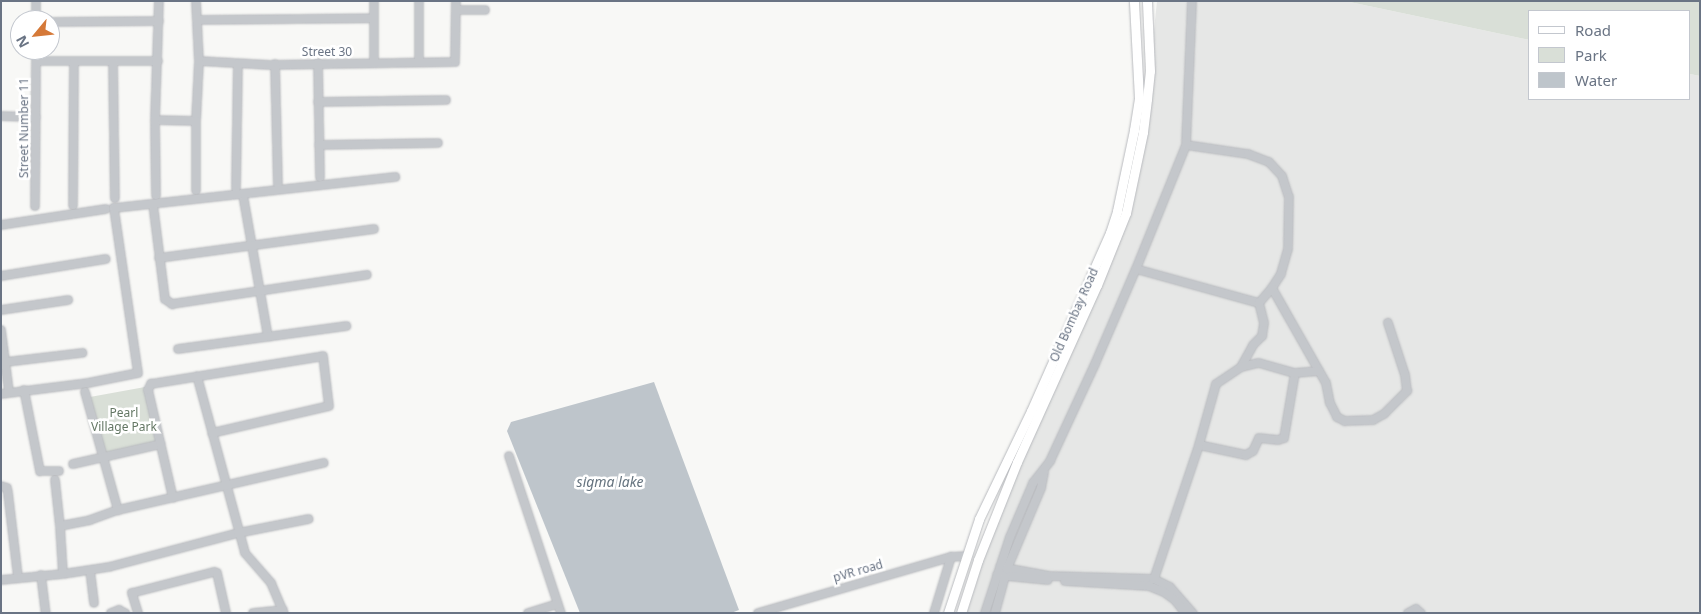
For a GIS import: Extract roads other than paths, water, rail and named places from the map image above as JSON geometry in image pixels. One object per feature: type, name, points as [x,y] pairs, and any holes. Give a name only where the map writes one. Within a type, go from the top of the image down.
[{"type":"main road","name":"Old Bombay Road","points":[[948,613],[965,556],[979,518],[1035,403],[1115,218],[1124,186],[1139,98],[1134,1]]},
{"type":"main road","name":"Old Bombay Road","points":[[960,613],[978,560],[1017,462],[1097,285],[1126,214],[1143,132],[1150,72],[1147,1]]},
{"type":"street","points":[[156,195],[155,120],[159,1]]},
{"type":"street","points":[[196,1],[199,61],[196,122],[196,190]]},
{"type":"street","points":[[374,1],[374,63]]},
{"type":"street","points":[[419,1],[419,62]]},
{"type":"street","points":[[985,613],[1002,572],[1033,484],[1045,470],[1136,269],[1186,145],[1192,1]]},
{"type":"street","points":[[456,5],[485,10]]},
{"type":"street","name":"Street 30","points":[[199,61],[238,64],[455,62],[456,5]]},
{"type":"street","points":[[197,20],[374,18]]},
{"type":"street","points":[[60,22],[158,21]]},
{"type":"street","points":[[36,61],[113,62],[158,60]]},
{"type":"street","name":"Street Number 11","points":[[35,206],[36,61]]},
{"type":"street","points":[[73,205],[74,62]]},
{"type":"street","points":[[113,62],[115,198]]},
{"type":"street","points":[[318,63],[320,177]]},
{"type":"street","points":[[236,188],[238,64]]},
{"type":"street","points":[[276,64],[278,184]]},
{"type":"street","points":[[318,102],[446,100]]},
{"type":"street","points":[[1,116],[36,117]]},
{"type":"street","points":[[155,120],[196,122]]},
{"type":"street","points":[[318,145],[438,144]]},
{"type":"street","points":[[1186,145],[1248,154],[1269,162],[1282,176],[1289,197],[1288,248],[1281,274],[1259,303]]},
{"type":"street","points":[[1,330],[6,362],[5,393],[138,373],[114,208],[395,177]]},
{"type":"street","points":[[243,195],[268,337]]},
{"type":"street","points":[[153,204],[165,299],[172,304],[367,275]]},
{"type":"street","points":[[1,225],[106,209]]},
{"type":"street","points":[[160,258],[374,228]]},
{"type":"street","points":[[1,276],[106,259]]},
{"type":"street","points":[[1136,269],[1259,303]]},
{"type":"street","points":[[1272,288],[1326,383],[1330,403],[1337,417],[1345,421],[1360,422],[1373,420],[1384,414],[1407,391],[1408,387],[1388,323]]},
{"type":"street","points":[[1,310],[68,300]]},
{"type":"street","points":[[1242,367],[1253,345],[1262,336],[1264,323],[1259,303]]},
{"type":"street","points":[[178,349],[346,326]]},
{"type":"street","points":[[6,362],[82,353]]},
{"type":"street","points":[[173,498],[149,387],[151,384],[323,356],[329,406],[212,433]]},
{"type":"street","points":[[1154,579],[1199,445],[1216,384],[1242,367],[1259,363],[1294,373],[1319,371]]},
{"type":"street","points":[[1199,445],[1246,455],[1253,451],[1259,438],[1278,440],[1284,438],[1294,373]]},
{"type":"street","points":[[197,376],[238,533],[245,553],[271,583],[284,611],[252,613]]},
{"type":"street","points":[[24,390],[40,471],[59,471]]},
{"type":"street","points":[[85,392],[118,510]]},
{"type":"street","points":[[73,464],[161,444]]},
{"type":"street","points":[[509,456],[560,613]]},
{"type":"street","points":[[60,526],[90,520],[118,510],[226,487],[324,463]]},
{"type":"street","points":[[55,480],[63,574]]},
{"type":"street","points":[[1,486],[7,488],[8,492],[18,577]]},
{"type":"street","points":[[1,580],[90,570],[133,561],[238,533],[309,518]]},
{"type":"street","points":[[1,527],[11,526]]},
{"type":"street","name":"pVR road","points":[[758,613],[951,557],[965,556]]},
{"type":"street","points":[[934,613],[951,557]]},
{"type":"street","points":[[90,570],[94,603]]},
{"type":"street","points":[[138,613],[132,593],[214,572],[217,573],[226,613]]},
{"type":"street","points":[[1002,572],[1049,576],[1154,579],[1170,587],[1194,613]]},
{"type":"street","points":[[995,613],[1002,572]]},
{"type":"street","points":[[1002,572],[1148,586],[1164,592],[1175,600],[1185,613]]},
{"type":"street","points":[[41,575],[46,613]]},
{"type":"street","points":[[528,613],[558,604]]},
{"type":"street","points":[[1408,613],[1416,609],[1421,613]]},
{"type":"street","points":[[111,613],[119,610],[125,613]]},
{"type":"water","name":"sigma lake","points":[[654,382],[739,610],[731,613],[580,613],[507,431],[511,422]]},
{"type":"park label","name":"Pearl Village Park","points":[[124,420]]}]
